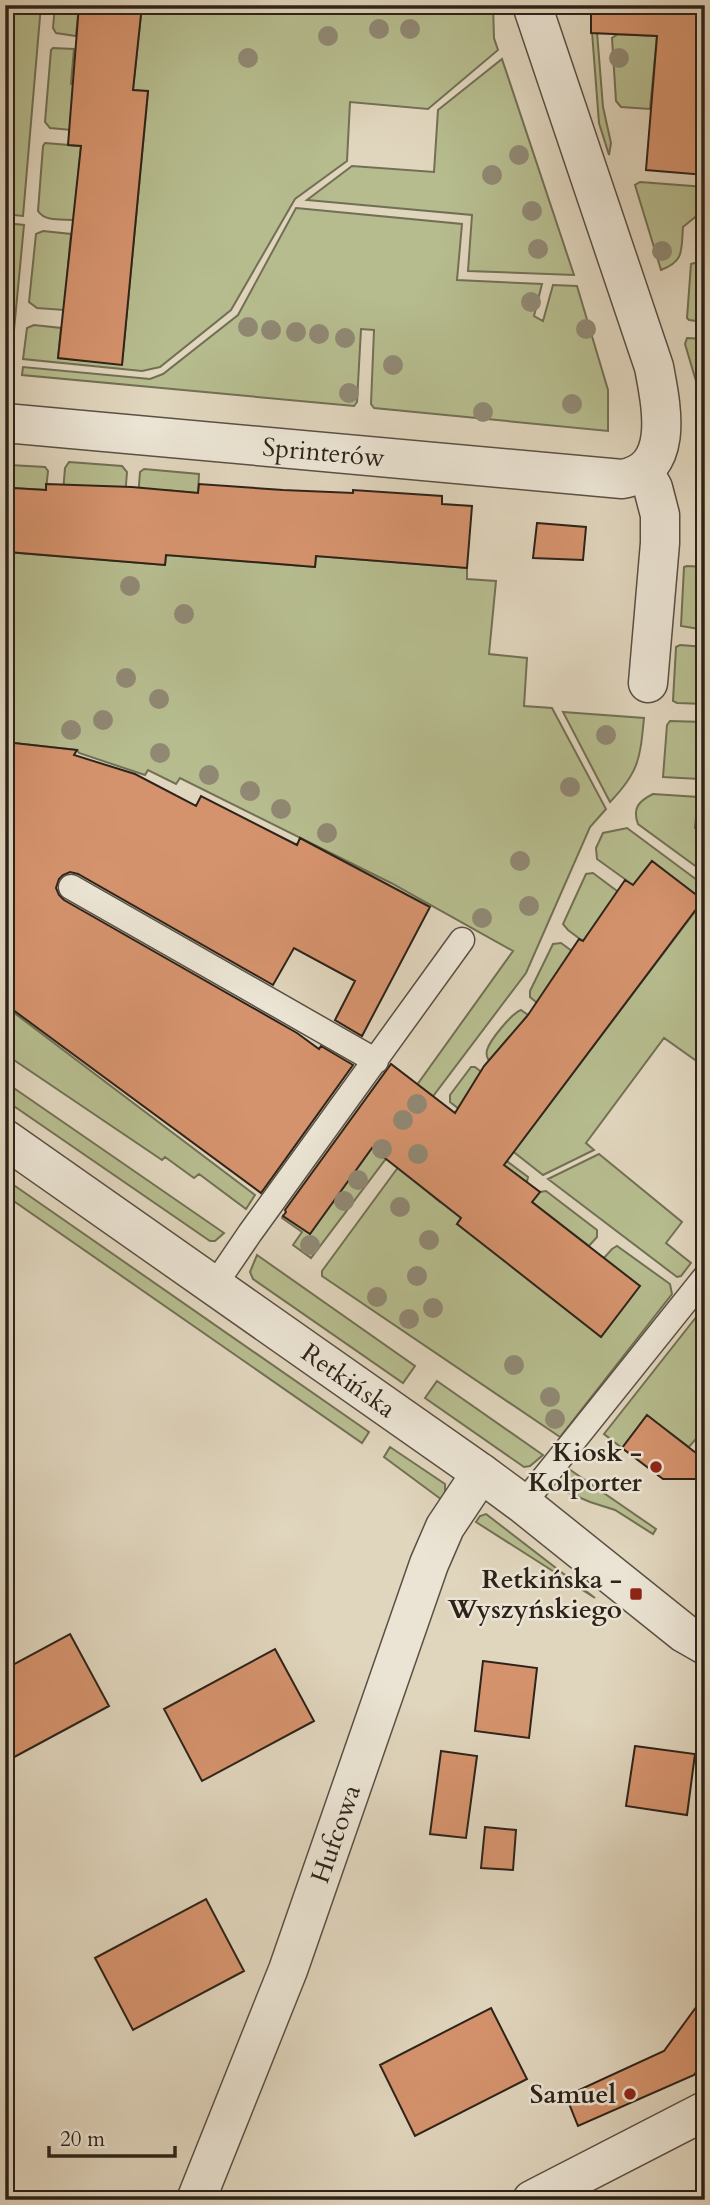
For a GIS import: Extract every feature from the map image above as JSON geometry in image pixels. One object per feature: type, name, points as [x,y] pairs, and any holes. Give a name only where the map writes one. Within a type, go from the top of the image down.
[{"type":"street","points":[[532,5],[654,366],[660,401],[661,432],[655,458],[650,467],[642,473],[653,488],[660,515],[648,683]]},
{"type":"street","name":"Sprinterów","points":[[5,423],[622,479],[642,473]]},
{"type":"street","name":"Retkińska","points":[[5,1139],[481,1473],[698,1645]]},
{"type":"street","name":"Hufcowa","points":[[196,2200],[288,1970],[429,1564],[445,1527],[481,1473]]},
{"type":"street","points":[[532,2200],[705,2111]]},
{"type":"lane","points":[[71,887],[376,1061]]},
{"type":"lane","points":[[214,1286],[461,940]]},
{"type":"lane","points":[[523,1504],[705,1278]]},
{"type":"green space","points":[[9,5],[41,5],[23,216],[5,214],[5,10]]},
{"type":"green space","points":[[55,5],[79,5],[76,36],[56,33],[53,28]]},
{"type":"green space","points":[[142,5],[493,5],[494,38],[498,50],[428,109],[350,102],[347,161],[295,199],[231,310],[160,367],[142,371],[23,359],[27,328],[34,325],[61,328],[58,358],[122,364],[148,92],[133,90]]},
{"type":"green space","points":[[592,32],[597,32],[603,107],[611,143],[609,155],[599,123]]},
{"type":"green space","points":[[618,34],[657,36],[650,109],[621,107],[616,101],[612,38]]},
{"type":"green space","points":[[53,48],[74,49],[71,84],[87,86],[82,131],[50,128],[45,122]]},
{"type":"green space","points":[[502,59],[574,275],[468,271],[472,215],[307,200],[352,166],[434,172],[438,110]]},
{"type":"green space","points":[[45,143],[81,146],[74,220],[45,217],[38,211]]},
{"type":"green space","points":[[640,182],[705,187],[705,209],[683,227],[678,259],[661,270],[635,185]]},
{"type":"green space","points":[[296,208],[462,224],[457,280],[542,284],[534,316],[543,321],[553,285],[577,286],[608,390],[608,431],[374,408],[371,404],[374,330],[361,329],[357,402],[354,406],[22,375],[23,367],[150,379],[163,374],[238,315]]},
{"type":"green space","points":[[5,223],[24,225],[8,393],[5,393]]},
{"type":"green space","points":[[43,231],[71,234],[64,310],[37,308],[29,302],[36,234]]},
{"type":"green space","points":[[691,264],[705,264],[705,322],[687,318]]},
{"type":"green space","points":[[687,338],[705,339],[705,398],[701,398],[685,344]]},
{"type":"green space","points":[[69,462],[122,466],[127,472],[125,497],[63,492],[65,468]]},
{"type":"green space","points":[[10,465],[45,467],[48,471],[46,490],[13,488],[8,552],[165,565],[166,555],[315,567],[316,556],[467,568],[467,579],[496,581],[489,654],[527,658],[524,706],[552,708],[606,809],[590,827],[526,973],[311,1258],[293,1245],[302,1232],[282,1218],[283,1216],[310,1234],[513,951],[391,883],[180,778],[176,784],[148,770],[145,775],[79,753],[77,750],[5,742],[5,468]]},
{"type":"green space","points":[[144,469],[199,474],[198,493],[165,490],[138,498],[140,472]]},
{"type":"green space","points":[[684,567],[705,567],[705,630],[681,626]]},
{"type":"green space","points":[[676,647],[705,647],[705,704],[673,701]]},
{"type":"green space","points":[[563,712],[644,718],[636,764],[627,782],[610,802]]},
{"type":"green space","points":[[670,721],[704,722],[699,779],[663,777],[667,725]]},
{"type":"green space","points":[[653,794],[698,797],[695,828],[705,830],[705,873],[638,824],[636,809],[644,799]]},
{"type":"green space","points":[[627,828],[705,886],[705,1067],[664,1038],[586,1143],[594,1150],[543,1175],[450,1102],[450,1095],[471,1067],[475,1067],[489,1078],[520,1143],[703,901],[652,861],[633,885],[597,859],[596,848],[603,833]]},
{"type":"green space","points":[[593,873],[625,897],[588,945],[563,924],[586,874]]},
{"type":"green space","points":[[561,943],[580,957],[542,1007],[530,997],[530,991],[553,944]]},
{"type":"green space","points":[[5,1006],[255,1195],[246,1209],[199,1174],[194,1178],[165,1157],[162,1160],[5,1054]]},
{"type":"green space","points":[[521,1010],[534,1019],[489,1061],[487,1052],[492,1040]]},
{"type":"green space","points":[[5,1082],[224,1233],[215,1241],[210,1241],[5,1100]]},
{"type":"green space","points":[[435,1117],[412,1179],[440,1202],[479,1140],[528,1177],[527,1182],[495,1173],[457,1224],[604,1258],[617,1246],[670,1284],[672,1294],[560,1437],[322,1276],[322,1271]]},
{"type":"green space","points":[[599,1154],[682,1222],[666,1243],[691,1263],[681,1276],[677,1277],[548,1179]]},
{"type":"green space","points":[[5,1179],[369,1432],[362,1443],[5,1195]]},
{"type":"green space","points":[[546,1191],[597,1230],[597,1237],[589,1246],[532,1202],[540,1192]]},
{"type":"green space","points":[[257,1255],[415,1366],[403,1383],[253,1279],[250,1272]]},
{"type":"green space","points":[[697,1316],[705,1332],[705,1439],[699,1435],[689,1447],[647,1416],[622,1448],[604,1434]]},
{"type":"green space","points":[[437,1381],[543,1455],[530,1466],[524,1467],[425,1398]]},
{"type":"green space","points":[[390,1447],[445,1484],[442,1500],[384,1457]]},
{"type":"green space","points":[[569,1469],[656,1529],[653,1534],[615,1510],[562,1490]]},
{"type":"green space","points":[[486,1514],[595,1598],[476,1522],[480,1516]]},
{"type":"building","points":[[79,5],[142,5],[133,90],[148,91],[122,365],[58,358],[81,146],[68,145]]},
{"type":"building","points":[[591,5],[705,5],[705,175],[646,170],[657,36],[591,33]]},
{"type":"building","points":[[46,484],[198,493],[199,484],[442,496],[442,504],[472,506],[467,568],[316,556],[315,567],[166,555],[165,565],[8,552],[13,488],[46,490]]},
{"type":"building","points":[[537,523],[586,527],[583,560],[533,558]]},
{"type":"building","points":[[5,742],[77,750],[74,755],[135,774],[196,806],[201,796],[297,845],[300,838],[430,907],[362,1036],[335,1020],[355,981],[294,948],[273,985],[78,874],[70,872],[59,879],[56,888],[64,900],[297,1033],[319,1049],[321,1046],[353,1065],[261,1193],[5,1004]]},
{"type":"building","points":[[652,861],[703,900],[504,1165],[540,1192],[532,1202],[640,1286],[601,1337],[457,1224],[461,1218],[372,1148],[310,1234],[283,1216],[391,1064],[455,1113],[484,1066],[528,1015],[579,939],[583,941],[625,880],[633,885]]},
{"type":"building","points":[[647,1415],[705,1460],[705,1479],[663,1479],[622,1448]]},
{"type":"building","points":[[70,1634],[109,1706],[5,1762],[5,1669]]},
{"type":"building","points":[[275,1649],[314,1721],[202,1781],[164,1709]]},
{"type":"building","points":[[483,1661],[537,1668],[529,1738],[475,1731]]},
{"type":"building","points":[[635,1746],[695,1754],[687,1815],[626,1806]]},
{"type":"building","points":[[441,1751],[477,1756],[466,1838],[430,1834]]},
{"type":"building","points":[[485,1827],[516,1830],[513,1870],[481,1868]]},
{"type":"building","points":[[206,1899],[244,1971],[133,2030],[95,1958]]},
{"type":"building","points":[[705,1995],[705,2059],[694,2075],[578,2126],[566,2096],[664,2051]]},
{"type":"building","points":[[491,2008],[527,2079],[415,2136],[380,2065]]},
{"type":"place","name":"Kiosk - Kolporter","points":[[656,1467]]},
{"type":"place","name":"Retkińska - Wyszyńskiego","points":[[636,1594]]},
{"type":"place","name":"Samuel","points":[[630,2094]]}]
